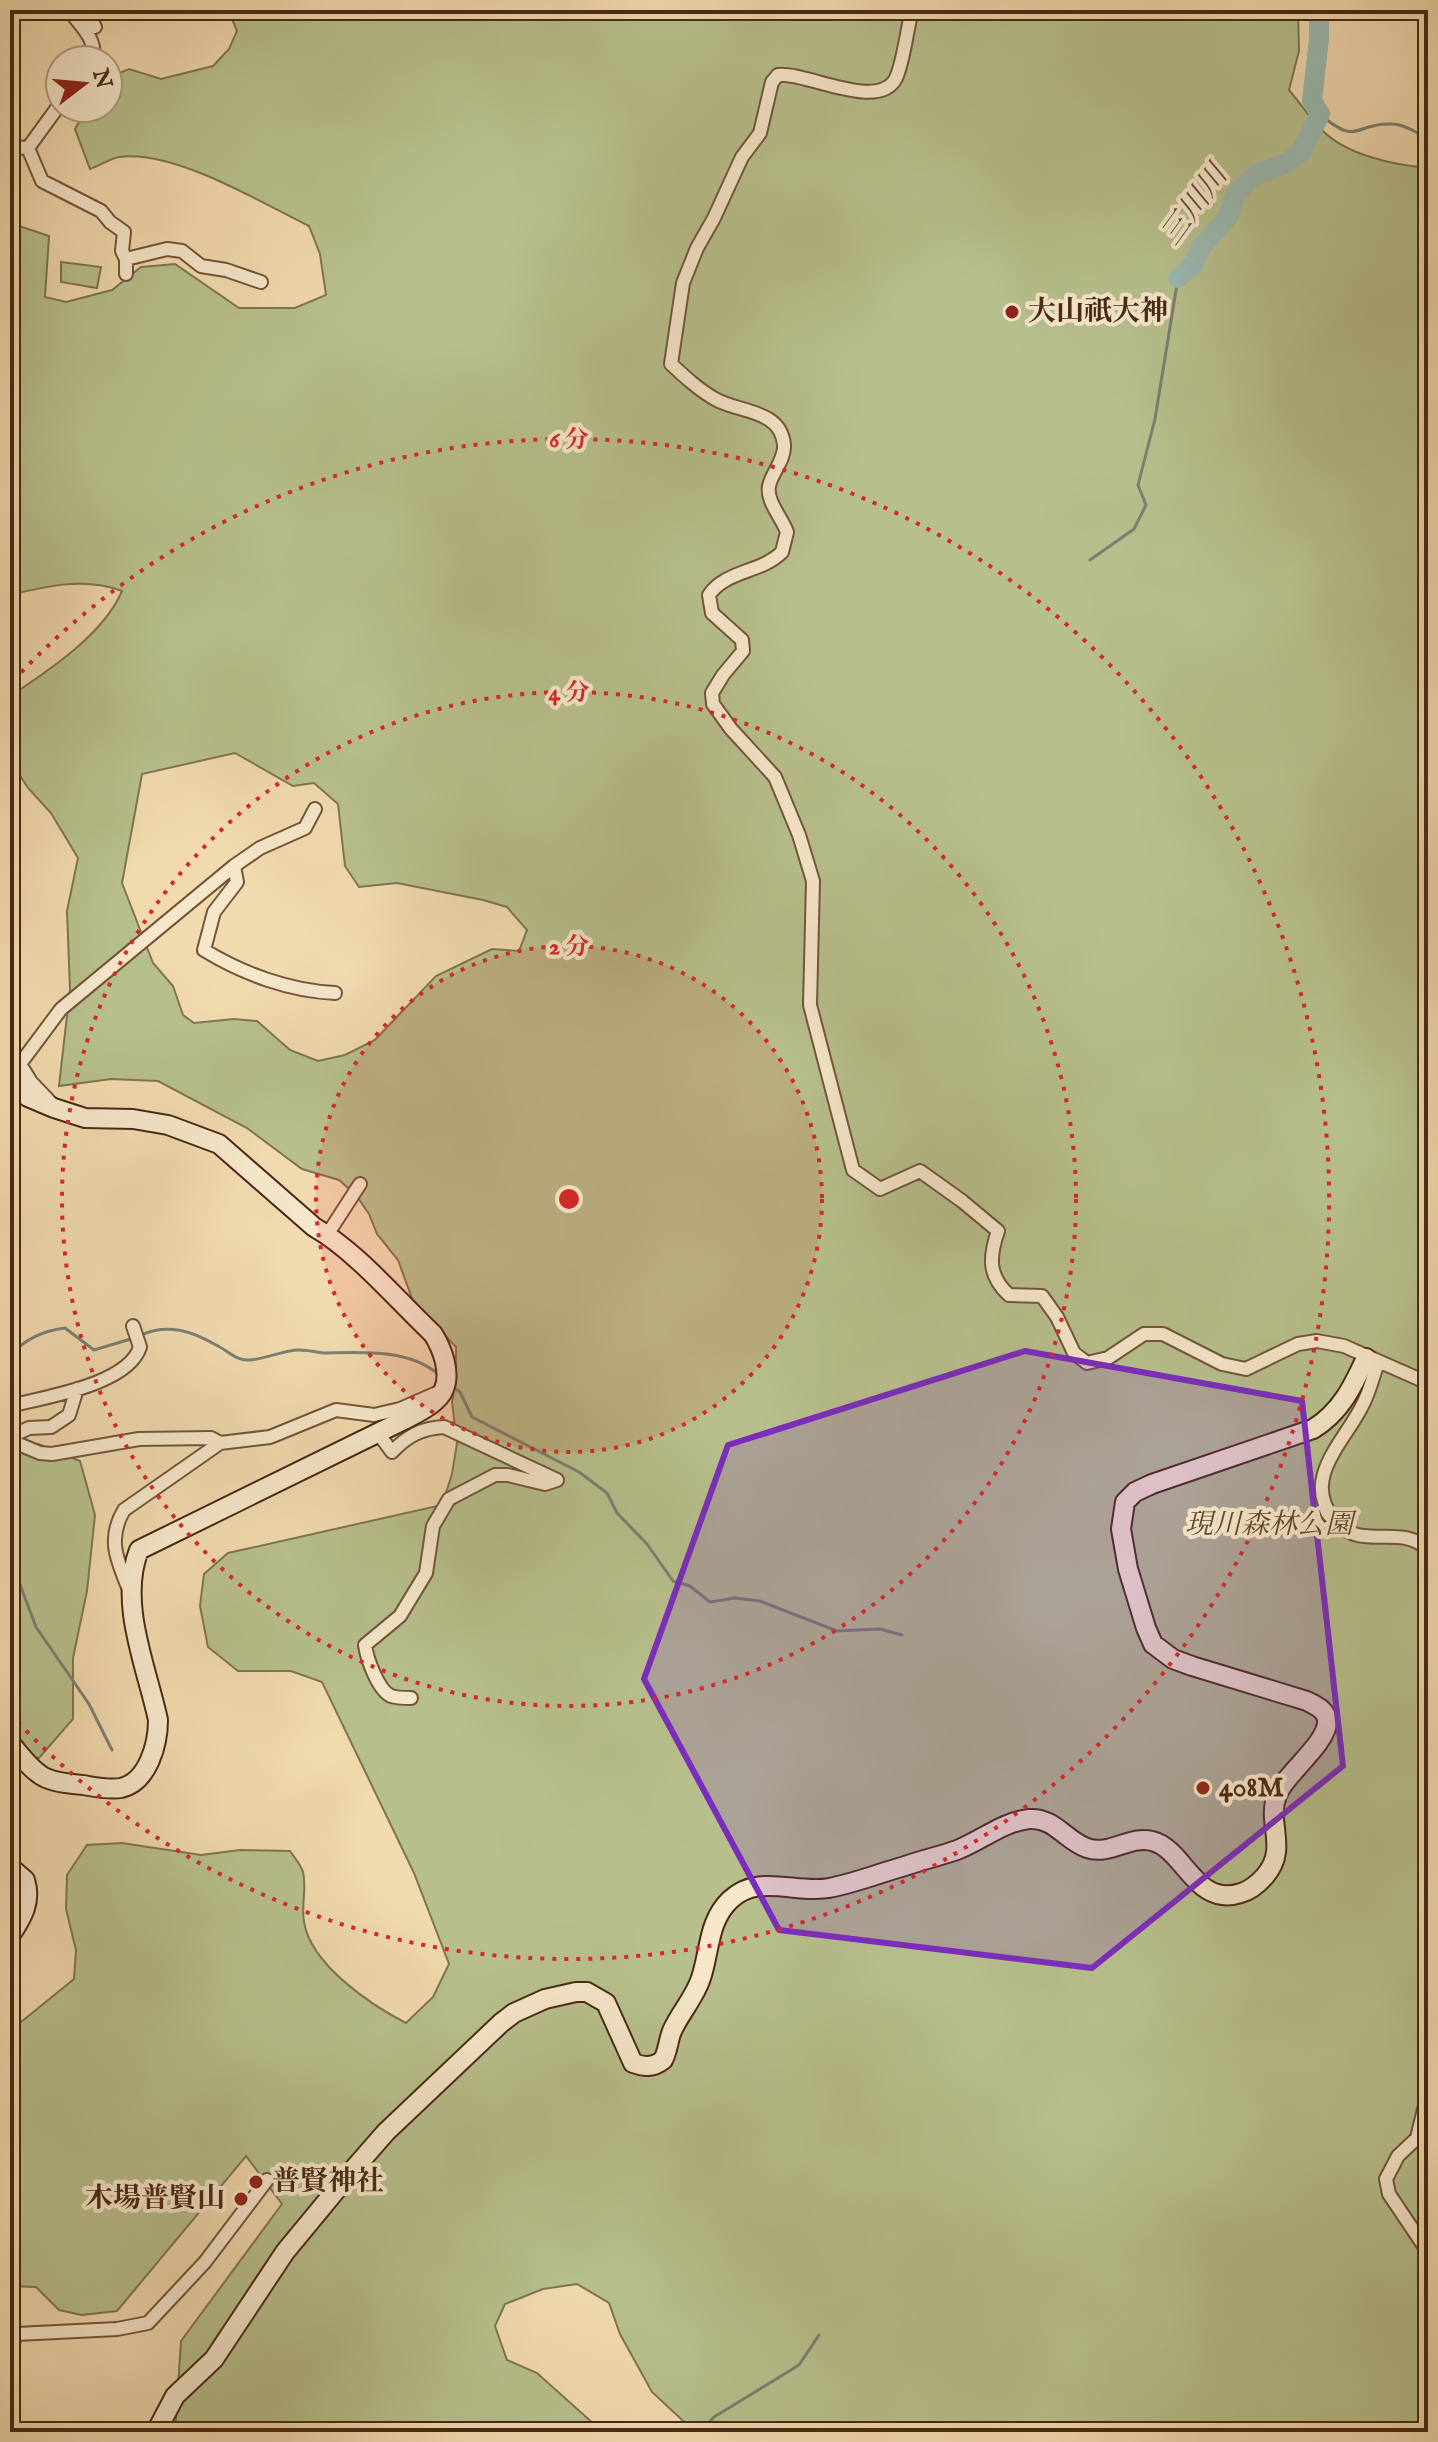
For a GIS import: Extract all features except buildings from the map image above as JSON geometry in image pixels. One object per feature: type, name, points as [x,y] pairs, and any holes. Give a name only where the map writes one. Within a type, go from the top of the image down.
[{"type":"street","points":[[69,10],[93,44]]},
{"type":"street","points":[[86,10],[95,27]]},
{"type":"street","points":[[912,10],[896,78],[888,88],[874,93],[854,91],[792,74],[778,75],[772,82],[760,133],[742,157],[683,283],[671,364],[719,402],[771,420],[781,433],[784,447],[769,487],[770,497],[787,532],[782,552],[767,563],[716,585],[709,595],[712,613],[742,640],[743,651],[712,693],[713,704],[731,729],[775,777],[799,835],[813,881],[810,1005],[853,1170],[880,1189],[920,1171],[962,1201],[998,1231],[991,1251],[996,1283],[1009,1295],[1042,1296],[1057,1317],[1074,1353],[1087,1363],[1108,1358],[1144,1334],[1163,1334],[1222,1364],[1246,1369],[1298,1344],[1317,1341],[1344,1346],[1428,1383]]},
{"type":"street","points":[[28,148],[45,124]]},
{"type":"street","points":[[10,147],[28,148]]},
{"type":"street","points":[[28,148],[42,181],[101,211],[124,232],[122,251],[126,259],[126,274]]},
{"type":"street","points":[[126,259],[167,249],[182,251],[201,266],[226,270],[261,282]]},
{"type":"street","points":[[54,1108],[20,1064],[61,1009],[234,866],[260,848],[305,828],[315,809]]},
{"type":"street","points":[[234,866],[237,882],[214,912],[204,950],[222,961],[307,992],[335,993]]},
{"type":"street","points":[[10,1078],[28,1097],[85,1118],[133,1119],[168,1125],[219,1144],[365,1267],[433,1334],[441,1347],[444,1389],[431,1404],[139,1550],[133,1565],[132,1599]]},
{"type":"street","points":[[327,1235],[360,1184]]},
{"type":"street","points":[[10,1406],[98,1384],[128,1365],[139,1352],[136,1333]]},
{"type":"street","points":[[1372,1360],[1363,1406],[1325,1465],[1320,1489],[1325,1507],[1343,1530],[1363,1536],[1402,1536],[1428,1550]]},
{"type":"street","points":[[156,2432],[175,2396],[214,2359],[285,2252],[351,2172],[386,2132],[514,2013],[545,1999],[587,1992],[606,2003],[633,2063],[643,2067],[653,2066],[663,2060],[673,2030],[701,1979],[712,1929],[728,1903],[739,1892],[758,1885],[815,1890],[844,1885],[958,1850],[1007,1824],[1035,1819],[1052,1825],[1088,1849],[1108,1849],[1132,1840],[1153,1841],[1214,1893],[1226,1896],[1238,1894],[1262,1880],[1276,1861],[1275,1798],[1320,1737],[1327,1725],[1327,1717],[1324,1711],[1307,1701],[1173,1659],[1153,1644],[1128,1569],[1121,1529],[1125,1502],[1135,1492],[1152,1484],[1313,1429],[1346,1399],[1372,1360]]},
{"type":"street","points":[[77,1389],[69,1415],[51,1427],[22,1431],[15,1437],[16,1443],[40,1453],[52,1454],[139,1439],[211,1438],[220,1443]]},
{"type":"street","points":[[10,1743],[38,1773],[56,1781],[114,1789],[136,1780],[153,1753],[158,1740],[158,1720],[132,1599],[115,1555],[115,1525],[124,1510],[220,1443],[270,1437],[336,1410],[374,1415],[400,1409],[444,1389]]},
{"type":"street","points":[[378,1433],[392,1452],[411,1435],[427,1428],[444,1427],[557,1480],[545,1484],[495,1475],[449,1499],[433,1526],[426,1573],[400,1616],[365,1645],[367,1661],[384,1690],[390,1696],[411,1698]]},
{"type":"street","points":[[10,1867],[25,1880],[28,1899],[10,1936]]},
{"type":"street","points":[[1428,2093],[1417,2138],[1398,2156],[1386,2179],[1389,2194],[1428,2252]]},
{"type":"street","points":[[10,2348],[13,2334],[117,2329],[148,2323],[205,2262],[267,2180]]},
{"type":"highlighted area","points":[[1025,1351],[1302,1401],[1343,1766],[1092,1968],[779,1930],[644,1679],[728,1445]]},
{"type":"green space","name":"現川森林公園","points":[[216,10],[1298,10],[1299,51],[1289,90],[1309,115],[1332,139],[1357,152],[1386,161],[1428,168],[1428,2432],[695,2432],[652,2392],[620,2334],[609,2303],[577,2284],[543,2289],[505,2304],[495,2326],[507,2360],[537,2373],[594,2424],[598,2432],[175,2432],[181,2341],[282,2204],[246,2156],[117,2311],[82,2315],[59,2310],[36,2287],[10,2286],[10,2031],[74,1979],[76,1950],[66,1909],[67,1875],[87,1845],[122,1843],[201,1855],[240,1850],[290,1851],[303,1872],[304,1922],[318,1953],[344,1982],[406,2023],[433,1997],[449,1964],[414,1873],[322,1682],[291,1671],[238,1671],[208,1647],[200,1606],[204,1574],[228,1553],[442,1505],[452,1474],[457,1443],[452,1402],[456,1381],[456,1347],[413,1301],[398,1260],[377,1234],[369,1214],[356,1195],[339,1180],[302,1169],[247,1128],[158,1081],[111,1079],[59,1086],[70,989],[67,911],[78,858],[51,813],[28,788],[10,760],[12,695],[89,636],[114,607],[122,591],[80,584],[10,595],[10,223],[49,236],[45,297],[66,302],[112,290],[141,267],[175,264],[239,308],[295,308],[326,295],[320,254],[309,226],[216,180],[165,161],[119,157],[90,169],[75,129],[78,124],[124,124],[124,71],[129,69],[161,79],[213,66],[229,49],[237,31],[232,19]],"holes":[[[235,753],[293,786],[314,783],[338,804],[345,866],[359,887],[397,883],[483,900],[507,907],[527,930],[519,951],[492,949],[436,976],[375,1040],[345,1055],[318,1061],[290,1050],[257,1021],[234,1019],[194,1023],[183,1015],[173,986],[153,963],[122,883],[142,774]]]},
{"type":"green space","points":[[61,262],[101,267],[97,288],[61,282]]},
{"type":"green space","points":[[38,1444],[80,1461],[95,1515],[87,1591],[73,1658],[73,1719],[39,1758],[10,1755],[10,1450]]},
{"type":"waterway","name":"三川川","points":[[1178,278],[1194,264],[1201,247],[1228,217],[1236,194],[1255,175],[1285,164],[1301,152],[1320,114],[1312,101],[1319,10]]},
{"type":"waterway","points":[[1320,114],[1342,130],[1350,132],[1380,124],[1397,124],[1428,138]]},
{"type":"waterway","points":[[1090,560],[1134,529],[1146,505],[1138,485],[1155,419],[1178,278]]},
{"type":"waterway","points":[[10,1355],[35,1337],[65,1328],[94,1350],[134,1338]]},
{"type":"waterway","points":[[141,1335],[151,1331],[179,1330],[198,1336],[244,1360],[297,1350],[385,1354],[413,1360],[438,1374]]},
{"type":"waterway","points":[[451,1385],[460,1392],[472,1417],[579,1472],[607,1493],[617,1513],[647,1544],[673,1581],[690,1586],[710,1602],[735,1598],[760,1601],[837,1631],[880,1629],[902,1635]]},
{"type":"waterway","points":[[10,1501],[10,1507]]},
{"type":"waterway","points":[[10,1543],[16,1574],[36,1627],[89,1704],[112,1750]]},
{"type":"waterway","points":[[700,2432],[714,2417],[799,2365],[819,2335]]},
{"type":"place","name":"大山祇大神","points":[[1012,312]]},
{"type":"place","name":"408M","points":[[1203,1788]]},
{"type":"place","name":"普賢神社","points":[[256,2182]]},
{"type":"place","name":"木場普賢山","points":[[241,2199]]}]
